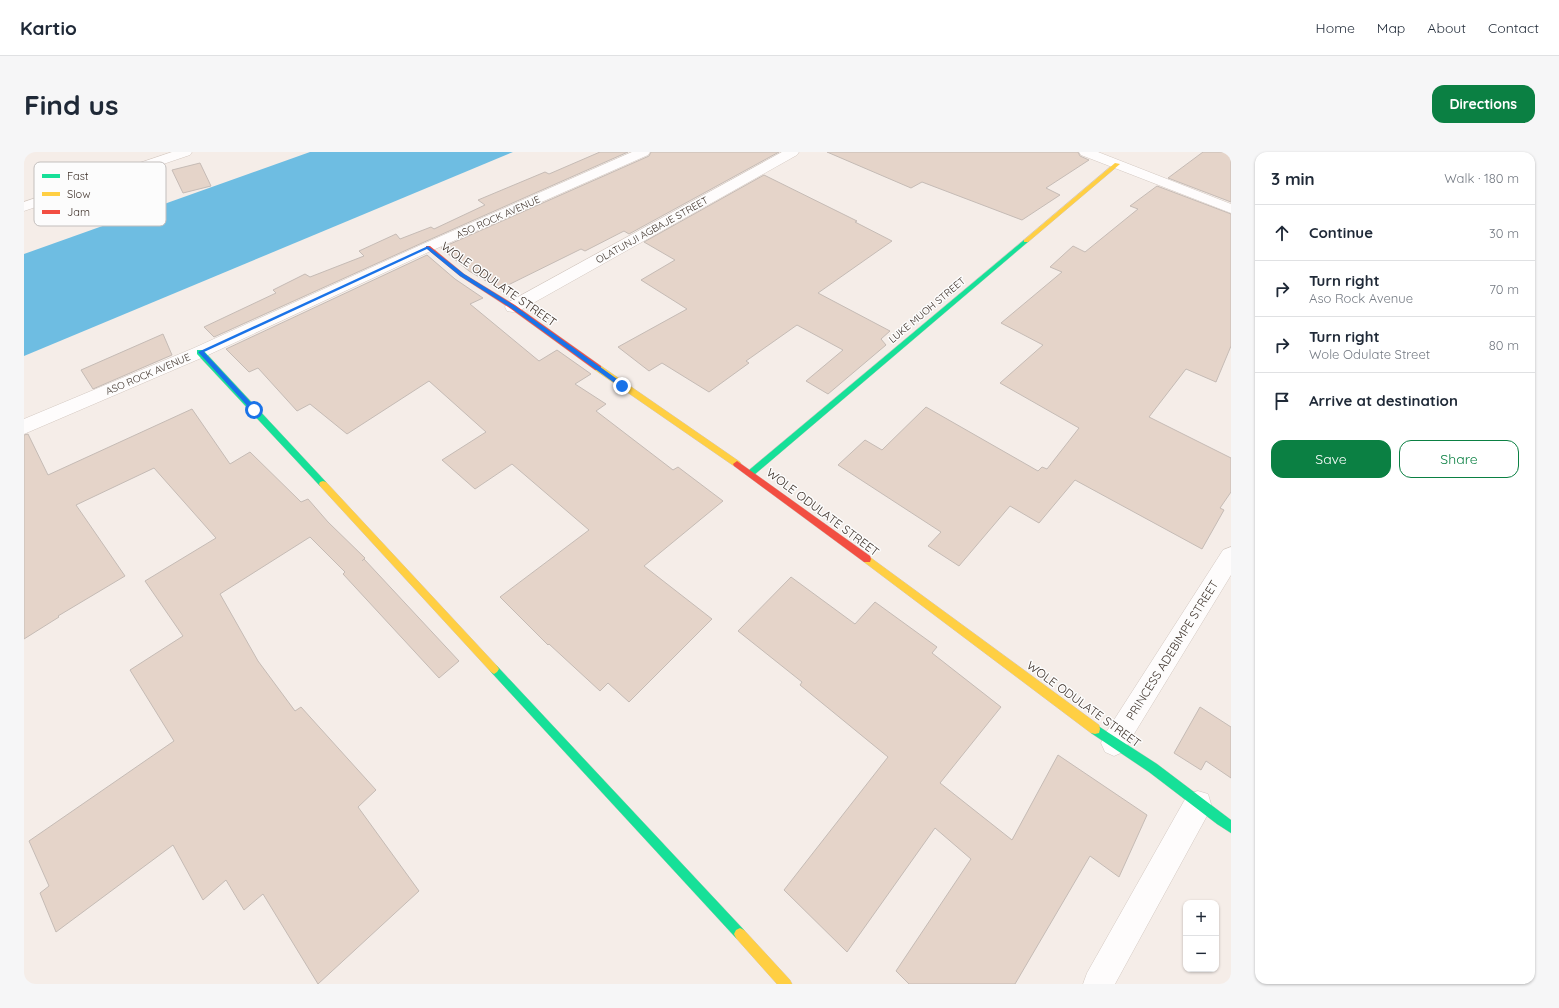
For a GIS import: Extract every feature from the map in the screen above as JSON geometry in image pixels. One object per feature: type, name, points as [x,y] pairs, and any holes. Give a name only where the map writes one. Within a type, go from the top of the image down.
[{"type":"street","points":[[156,162],[185,152]]},
{"type":"street","name":"ASO ROCK AVENUE","points":[[24,427],[200,352],[428,247],[643,152]]},
{"type":"street","name":"OLATUNJI AGBAJE STREET","points":[[513,307],[792,152]]},
{"type":"street","points":[[1086,152],[1231,209]]},
{"type":"street","name":"LUKE MUOH STREET","points":[[751,473],[1117,164]]},
{"type":"street","points":[[24,207],[34,204]]},
{"type":"street","name":"WOLE ODULATE STREET","points":[[428,247],[462,275],[513,307],[622,386],[751,473],[1114,743],[1152,767],[1198,804],[1231,827]]},
{"type":"street","points":[[200,352],[786,984]]},
{"type":"street","name":"PRINCESS ADEBIMPE STREET","points":[[1114,743],[1231,556]]},
{"type":"street","points":[[1098,984],[1198,804]]},
{"type":"water","points":[[310,152],[513,152],[24,356],[24,254],[103,226],[166,226],[166,203]]},
{"type":"building","points":[[600,152],[628,152],[214,337],[204,327],[276,293],[273,290],[305,274],[310,277],[364,256],[359,251],[396,234],[400,239],[431,227],[434,229],[485,205],[478,200],[545,172],[549,174]]},
{"type":"building","points":[[651,152],[779,152],[629,234],[624,231],[585,251],[581,249],[500,289],[469,271],[441,248],[649,156]]},
{"type":"building","points":[[827,152],[1078,152],[1080,156],[1089,160],[1046,188],[1060,195],[1022,220],[922,182],[911,188]]},
{"type":"building","points":[[1203,152],[1231,152],[1231,202],[1168,178]]},
{"type":"building","points":[[200,163],[211,186],[183,193],[172,170]]},
{"type":"building","points":[[764,175],[857,221],[855,222],[892,241],[818,293],[890,331],[881,339],[886,345],[828,394],[806,381],[843,350],[797,325],[746,361],[749,363],[709,392],[662,363],[649,371],[618,347],[687,309],[641,280],[675,260],[644,242]]},
{"type":"building","points":[[1157,186],[1231,214],[1231,346],[1216,382],[1186,369],[1149,417],[1231,458],[1231,492],[1220,508],[1224,510],[1202,549],[1075,480],[1039,523],[1010,506],[959,566],[928,546],[941,532],[838,465],[865,440],[882,450],[926,407],[1038,471],[1042,467],[1047,469],[1079,428],[1000,383],[1043,345],[1001,323],[1062,272],[1050,267],[1073,246],[1085,252],[1138,209],[1130,206]]},
{"type":"building","points":[[427,255],[455,279],[483,298],[470,304],[539,361],[557,350],[591,374],[575,384],[606,404],[596,411],[673,470],[678,467],[723,501],[644,566],[712,619],[629,702],[608,683],[600,691],[549,644],[548,645],[500,597],[589,530],[512,464],[475,489],[442,460],[486,432],[429,381],[347,434],[310,404],[297,411],[258,368],[249,372],[226,349]]},
{"type":"building","points":[[163,334],[172,355],[93,389],[81,370]]},
{"type":"building","points":[[192,409],[230,464],[250,452],[301,502],[308,499],[328,522],[365,558],[364,559],[459,661],[439,678],[343,574],[345,572],[310,537],[220,594],[258,661],[295,711],[301,707],[376,790],[358,807],[419,891],[318,984],[263,894],[244,910],[226,880],[203,900],[173,845],[56,932],[40,893],[49,886],[29,841],[174,741],[130,670],[183,636],[145,581],[216,538],[154,468],[76,505],[125,576],[58,616],[59,617],[24,639],[24,435],[28,434],[48,475]]},
{"type":"building","points":[[791,577],[855,624],[875,602],[937,647],[932,653],[1001,707],[940,783],[1012,840],[1058,755],[1147,815],[1119,877],[1090,856],[1015,984],[909,984],[896,971],[971,859],[935,828],[847,952],[784,890],[888,757],[800,685],[802,682],[738,631]]},
{"type":"building","points":[[1200,707],[1231,727],[1231,778],[1206,761],[1201,770],[1174,753]]},
{"type":"traffic: fast","points":[[751,473],[1026,241]]},
{"type":"traffic: fast","points":[[200,352],[323,484]]},
{"type":"traffic: fast","points":[[494,669],[740,934]]},
{"type":"traffic: fast","points":[[1095,729],[1153,768],[1231,827]]},
{"type":"traffic: slow","points":[[1026,241],[1117,164]]},
{"type":"traffic: slow","points":[[598,368],[737,464]]},
{"type":"traffic: slow","points":[[323,484],[494,669]]},
{"type":"traffic: slow","points":[[867,559],[1095,729]]},
{"type":"traffic: slow","points":[[740,934],[786,984]]},
{"type":"traffic: jam","points":[[428,247],[462,275],[513,307],[598,368]]},
{"type":"traffic: jam","points":[[737,464],[867,559]]},
{"type":"route","points":[[254,410],[200,352],[428,247],[462,275],[513,307],[622,386]]}]
